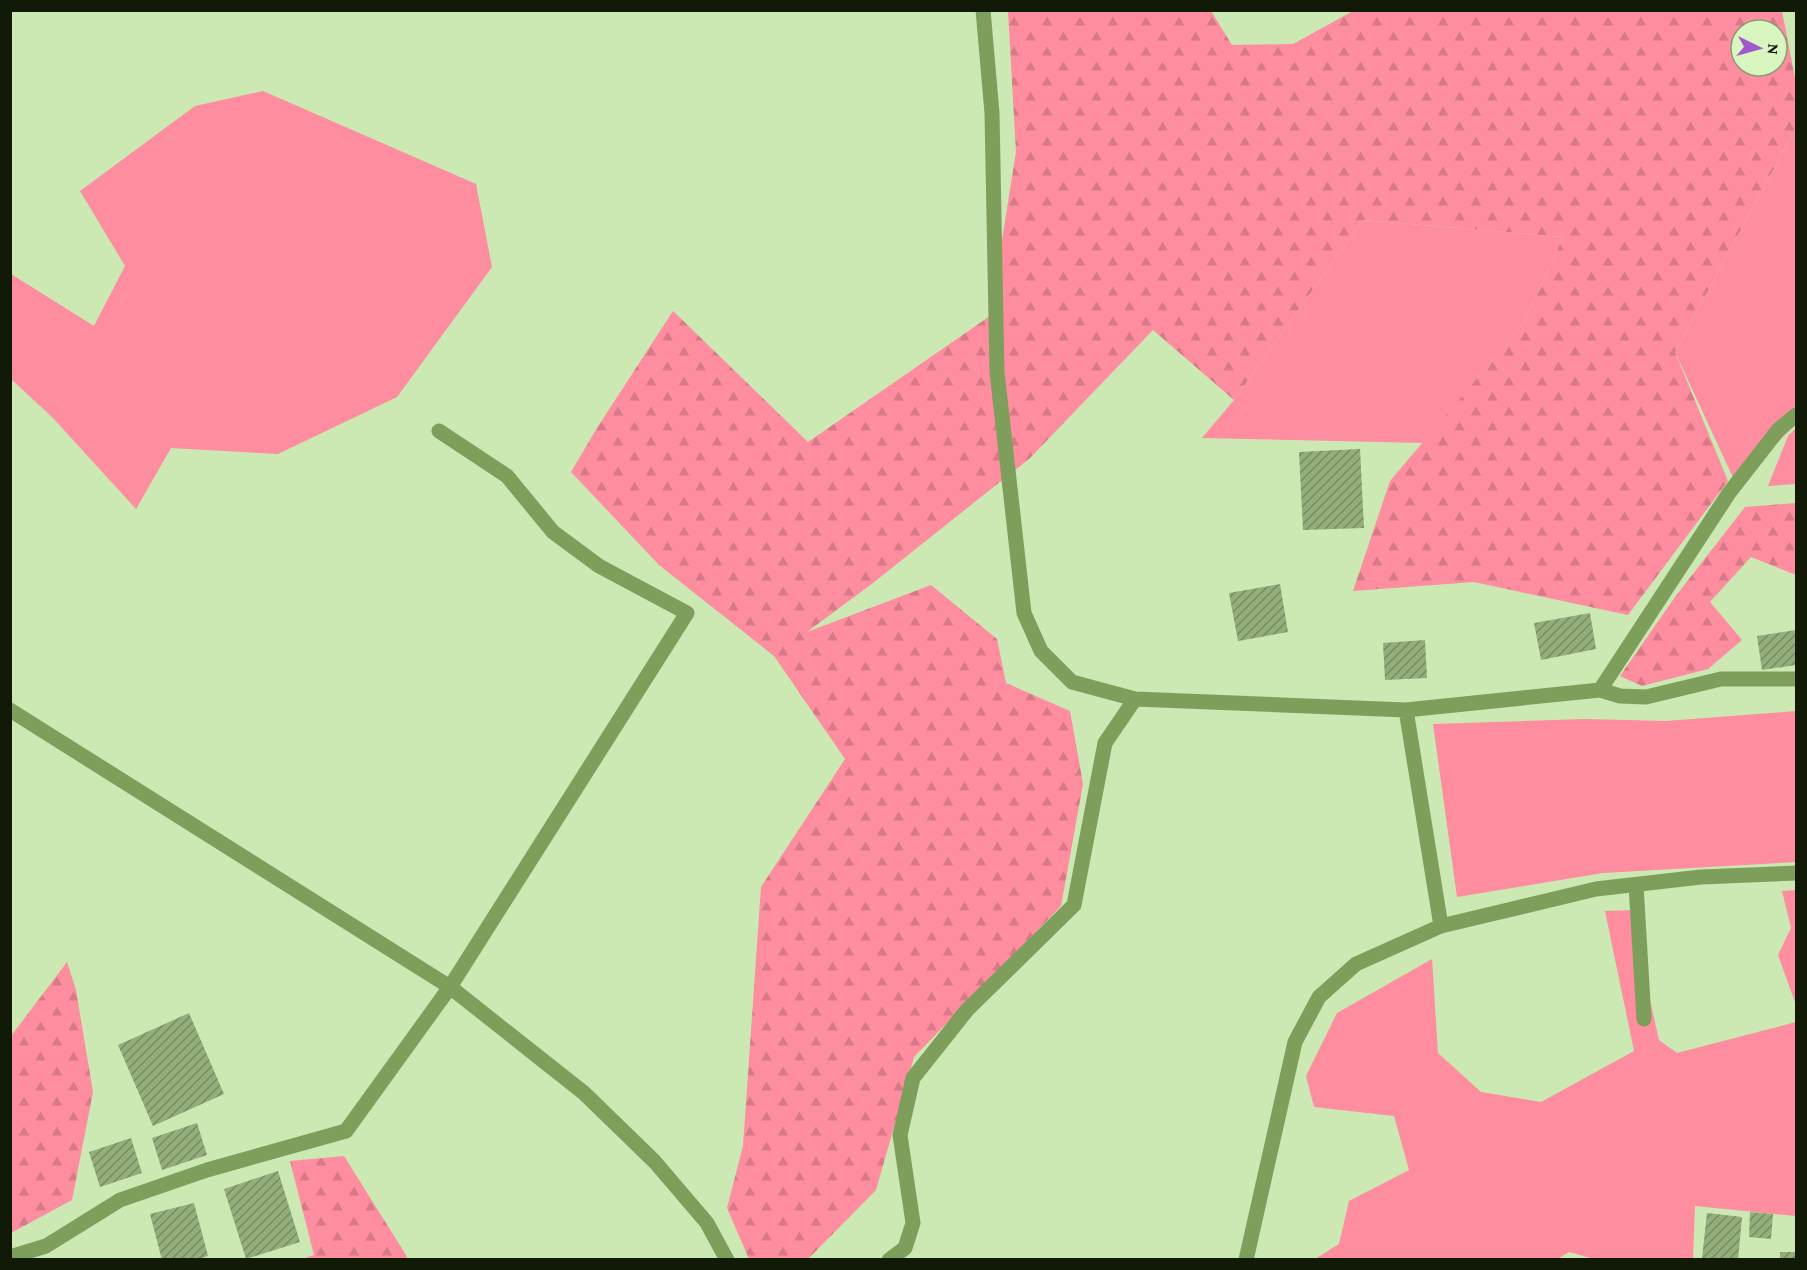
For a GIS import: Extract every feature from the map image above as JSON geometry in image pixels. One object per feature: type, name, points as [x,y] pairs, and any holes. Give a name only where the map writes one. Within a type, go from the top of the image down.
[{"type":"street","points":[[983,10],[992,113],[997,372],[1024,613],[1041,651],[1072,682],[1135,699],[1406,710],[1600,690],[1620,696],[1646,697],[1721,679],[1797,679]]},
{"type":"street","points":[[1600,690],[1729,493],[1778,430],[1797,415]]},
{"type":"street","points":[[10,1257],[46,1246],[120,1200],[207,1170],[346,1131],[450,987],[687,614],[599,566],[553,532],[507,476],[439,431]]},
{"type":"street","points":[[889,1260],[905,1248],[913,1223],[900,1135],[913,1078],[968,1010],[1074,905],[1105,743],[1135,699]]},
{"type":"street","points":[[10,710],[450,987],[584,1093],[655,1162],[707,1223],[727,1260]]},
{"type":"street","points":[[1406,710],[1441,926]]},
{"type":"street","points":[[1246,1260],[1295,1042],[1319,997],[1356,964],[1441,926],[1596,889],[1701,877],[1797,873]]},
{"type":"street","points":[[1636,885],[1644,1019]]},
{"type":"green space","points":[[1008,11],[1211,11],[1232,45],[1293,44],[1353,11],[1782,11],[1783,18],[1729,18],[1729,78],[1789,78],[1789,47],[1796,83],[1796,128],[1675,352],[1728,481],[1628,615],[1474,582],[1353,591],[1390,481],[1524,323],[1563,237],[1363,220],[1234,400],[1153,330],[1030,458],[873,583],[807,632],[931,585],[997,639],[1006,683],[1070,711],[1083,784],[1061,906],[914,1057],[876,1190],[808,1259],[749,1259],[727,1208],[743,1146],[761,887],[845,759],[774,656],[659,565],[571,472],[673,311],[808,442],[990,316],[1016,152]]},
{"type":"green space","points":[[263,91],[476,184],[492,267],[397,397],[278,454],[171,448],[136,509],[53,418],[11,379],[11,274],[94,326],[125,266],[80,191],[195,106]]},
{"type":"green space","points":[[1796,128],[1796,424],[1736,484],[1675,352]]},
{"type":"green space","points":[[1363,220],[1563,237],[1524,323],[1423,443],[1202,438],[1234,400]]},
{"type":"green space","points":[[1796,428],[1796,484],[1768,486],[1788,436]]},
{"type":"green space","points":[[1796,503],[1796,575],[1751,557],[1710,602],[1742,640],[1708,669],[1642,686],[1620,676],[1675,597],[1745,507]]},
{"type":"green space","points":[[1796,711],[1796,862],[1603,873],[1457,897],[1433,724],[1585,719],[1666,721]]},
{"type":"green space","points":[[1796,890],[1796,1005],[1778,955],[1791,928],[1782,891]]},
{"type":"green space","points":[[1635,910],[1643,969],[1659,1040],[1677,1053],[1796,1022],[1796,1216],[1695,1206],[1693,1259],[1594,1259],[1569,1252],[1556,1260],[1315,1259],[1339,1244],[1349,1201],[1409,1170],[1394,1116],[1314,1107],[1306,1076],[1337,1013],[1432,959],[1438,1053],[1481,1092],[1541,1102],[1634,1051],[1605,911]]},
{"type":"green space","points":[[67,962],[76,990],[93,1092],[72,1200],[11,1233],[11,1036]]},
{"type":"green space","points":[[344,1156],[407,1259],[302,1259],[314,1255],[290,1161]]},
{"type":"building","points":[[1360,449],[1364,528],[1303,530],[1299,452]]},
{"type":"building","points":[[1280,584],[1288,632],[1238,641],[1229,593]]},
{"type":"building","points":[[1590,613],[1596,649],[1541,660],[1534,623]]},
{"type":"building","points":[[1796,630],[1796,665],[1762,670],[1757,636]]},
{"type":"building","points":[[1425,640],[1427,678],[1385,680],[1383,643]]},
{"type":"building","points":[[189,1013],[224,1094],[153,1126],[118,1045]]},
{"type":"building","points":[[197,1123],[207,1155],[162,1170],[152,1138]]},
{"type":"building","points":[[131,1138],[142,1173],[100,1187],[89,1152]]},
{"type":"building","points":[[278,1171],[300,1242],[246,1259],[224,1189]]},
{"type":"building","points":[[194,1203],[208,1256],[196,1260],[162,1260],[150,1214]]},
{"type":"building","points":[[1750,1212],[1773,1214],[1771,1239],[1749,1237]]},
{"type":"building","points":[[1707,1213],[1742,1217],[1738,1260],[1702,1258]]},
{"type":"building","points":[[1780,1252],[1796,1252],[1796,1260],[1780,1260]]}]
